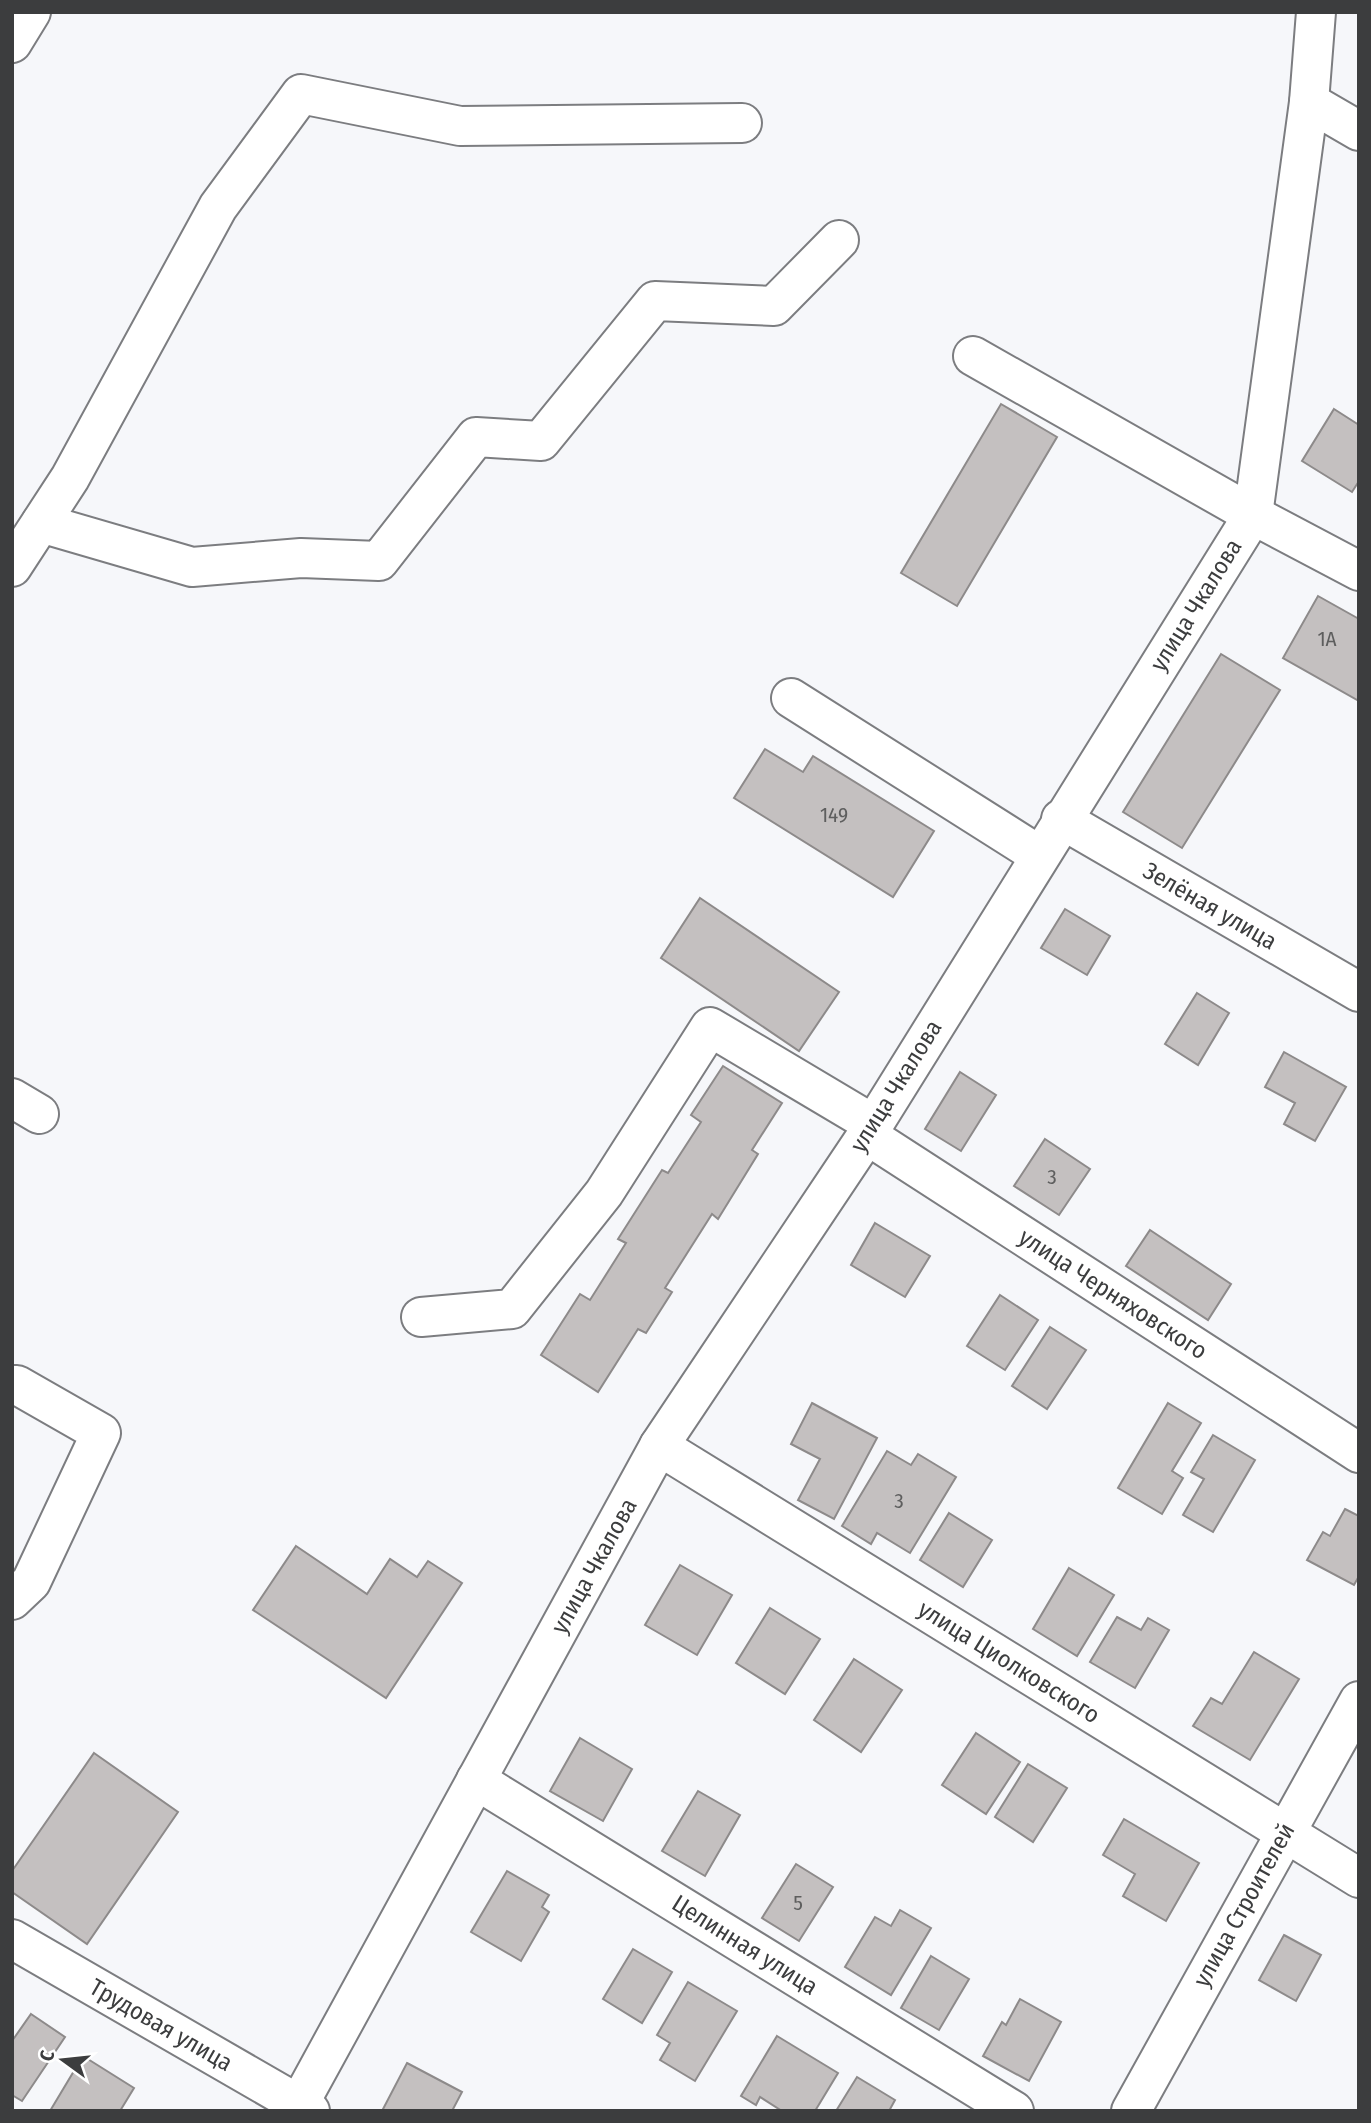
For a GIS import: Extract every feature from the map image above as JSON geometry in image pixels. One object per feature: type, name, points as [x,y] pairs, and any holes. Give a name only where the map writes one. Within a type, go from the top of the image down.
[{"type":"street","points":[[12,43],[31,12]]},
{"type":"street","name":"улица Чкалова","points":[[305,2107],[476,1780],[659,1446],[870,1129],[1253,515],[1309,102],[1316,12]]},
{"type":"street","points":[[12,567],[70,478],[218,207],[301,94],[460,126],[742,123]]},
{"type":"street","points":[[1309,102],[1359,131]]},
{"type":"street","points":[[41,523],[192,568],[301,558],[379,561],[476,437],[541,441],[655,302],[774,306],[839,240]]},
{"type":"street","points":[[973,356],[1253,515],[1359,571]]},
{"type":"street","points":[[791,698],[1039,855]]},
{"type":"street","name":"Зелёная улица","points":[[1061,819],[1359,992]]},
{"type":"street","name":"улица Черняховского","points":[[421,1317],[512,1309],[604,1194],[710,1027],[870,1129],[1359,1453]]},
{"type":"street","points":[[12,1385],[17,1385],[101,1433],[31,1582],[12,1600]]},
{"type":"street","name":"улица Циолковского","points":[[659,1446],[1359,1878]]},
{"type":"street","name":"улица Строителей","points":[[1131,2111],[1359,1701]]},
{"type":"street","name":"Целинная улица","points":[[476,1780],[1014,2111]]},
{"type":"street","name":"Трудовая улица","points":[[12,1939],[305,2107]]},
{"type":"building","points":[[1001,404],[1057,437],[957,606],[901,573]]},
{"type":"building","points":[[1334,409],[1359,425],[1359,481],[1352,492],[1302,461]]},
{"type":"building","points":[[1318,596],[1359,619],[1359,701],[1283,658]]},
{"type":"building","points":[[1221,654],[1280,690],[1182,848],[1123,812]]},
{"type":"building","points":[[765,749],[803,772],[813,756],[934,831],[893,897],[734,798]]},
{"type":"building","points":[[700,898],[839,992],[799,1051],[661,958]]},
{"type":"building","points":[[1065,909],[1110,936],[1087,975],[1041,948]]},
{"type":"building","points":[[1197,993],[1229,1013],[1198,1065],[1165,1044]]},
{"type":"building","points":[[1284,1052],[1346,1087],[1315,1141],[1284,1124],[1295,1103],[1265,1087]]},
{"type":"building","points":[[723,1066],[782,1103],[752,1150],[758,1154],[718,1219],[712,1214],[665,1288],[672,1292],[646,1333],[638,1329],[598,1392],[541,1355],[580,1294],[590,1300],[626,1243],[618,1239],[662,1170],[668,1173],[701,1122],[691,1115]]},
{"type":"building","points":[[960,1072],[996,1095],[961,1151],[925,1129]]},
{"type":"building","points":[[1045,1139],[1090,1169],[1059,1215],[1014,1186]]},
{"type":"building","points":[[875,1223],[930,1256],[905,1297],[851,1265]]},
{"type":"building","points":[[1150,1230],[1231,1284],[1208,1320],[1126,1266]]},
{"type":"building","points":[[1000,1295],[1038,1320],[1005,1370],[967,1346]]},
{"type":"building","points":[[1050,1327],[1086,1350],[1047,1409],[1012,1386]]},
{"type":"building","points":[[812,1403],[877,1438],[834,1519],[798,1500],[820,1459],[791,1444]]},
{"type":"building","points":[[1168,1403],[1201,1423],[1172,1471],[1183,1478],[1162,1514],[1118,1488]]},
{"type":"building","points":[[1213,1435],[1255,1460],[1213,1532],[1183,1515],[1204,1479],[1191,1472]]},
{"type":"building","points":[[887,1451],[911,1465],[918,1454],[956,1477],[910,1553],[877,1533],[871,1544],[842,1526]]},
{"type":"building","points":[[1345,1509],[1359,1516],[1359,1576],[1354,1585],[1307,1560],[1323,1532],[1330,1536]]},
{"type":"building","points":[[949,1513],[992,1540],[963,1587],[920,1560]]},
{"type":"building","points":[[296,1546],[367,1594],[390,1559],[417,1577],[428,1561],[462,1583],[386,1698],[253,1610]]},
{"type":"building","points":[[680,1565],[732,1595],[697,1655],[645,1625]]},
{"type":"building","points":[[1069,1568],[1114,1595],[1077,1656],[1033,1629]]},
{"type":"building","points":[[770,1608],[820,1639],[785,1694],[736,1663]]},
{"type":"building","points":[[1117,1617],[1141,1630],[1148,1618],[1169,1630],[1135,1688],[1090,1662]]},
{"type":"building","points":[[1254,1652],[1299,1679],[1250,1760],[1193,1726],[1211,1698],[1222,1704]]},
{"type":"building","points":[[854,1659],[902,1690],[861,1752],[814,1720]]},
{"type":"building","points":[[976,1733],[1020,1762],[986,1814],[942,1785]]},
{"type":"building","points":[[580,1738],[632,1769],[603,1821],[550,1791]]},
{"type":"building","points":[[94,1753],[178,1812],[87,1944],[12,1892],[12,1871]]},
{"type":"building","points":[[1028,1764],[1067,1788],[1033,1842],[995,1817]]},
{"type":"building","points":[[698,1791],[740,1815],[705,1876],[662,1851]]},
{"type":"building","points":[[1124,1819],[1199,1863],[1166,1921],[1123,1896],[1135,1874],[1103,1855]]},
{"type":"building","points":[[796,1864],[833,1887],[799,1941],[762,1918]]},
{"type":"building","points":[[507,1871],[549,1895],[542,1907],[549,1912],[521,1961],[471,1932]]},
{"type":"building","points":[[900,1910],[931,1928],[891,1995],[845,1967],[875,1917],[891,1926]]},
{"type":"building","points":[[1284,1935],[1321,1955],[1296,2001],[1259,1980]]},
{"type":"building","points":[[633,1949],[672,1972],[642,2023],[603,1999]]},
{"type":"building","points":[[931,1956],[969,1979],[939,2030],[901,2008]]},
{"type":"building","points":[[688,1982],[737,2011],[695,2081],[660,2060],[670,2043],[657,2035]]},
{"type":"building","points":[[1020,1999],[1061,2022],[1029,2081],[983,2056],[1002,2022],[1006,2025]]},
{"type":"building","points":[[31,2014],[65,2037],[22,2101],[12,2095],[12,2041]]},
{"type":"building","points":[[777,2036],[838,2073],[815,2111],[782,2111],[760,2097],[756,2105],[741,2096]]},
{"type":"building","points":[[83,2056],[134,2088],[120,2111],[50,2111]]},
{"type":"building","points":[[407,2063],[462,2092],[452,2111],[382,2111]]},
{"type":"building","points":[[857,2077],[895,2100],[889,2111],[836,2111]]}]
